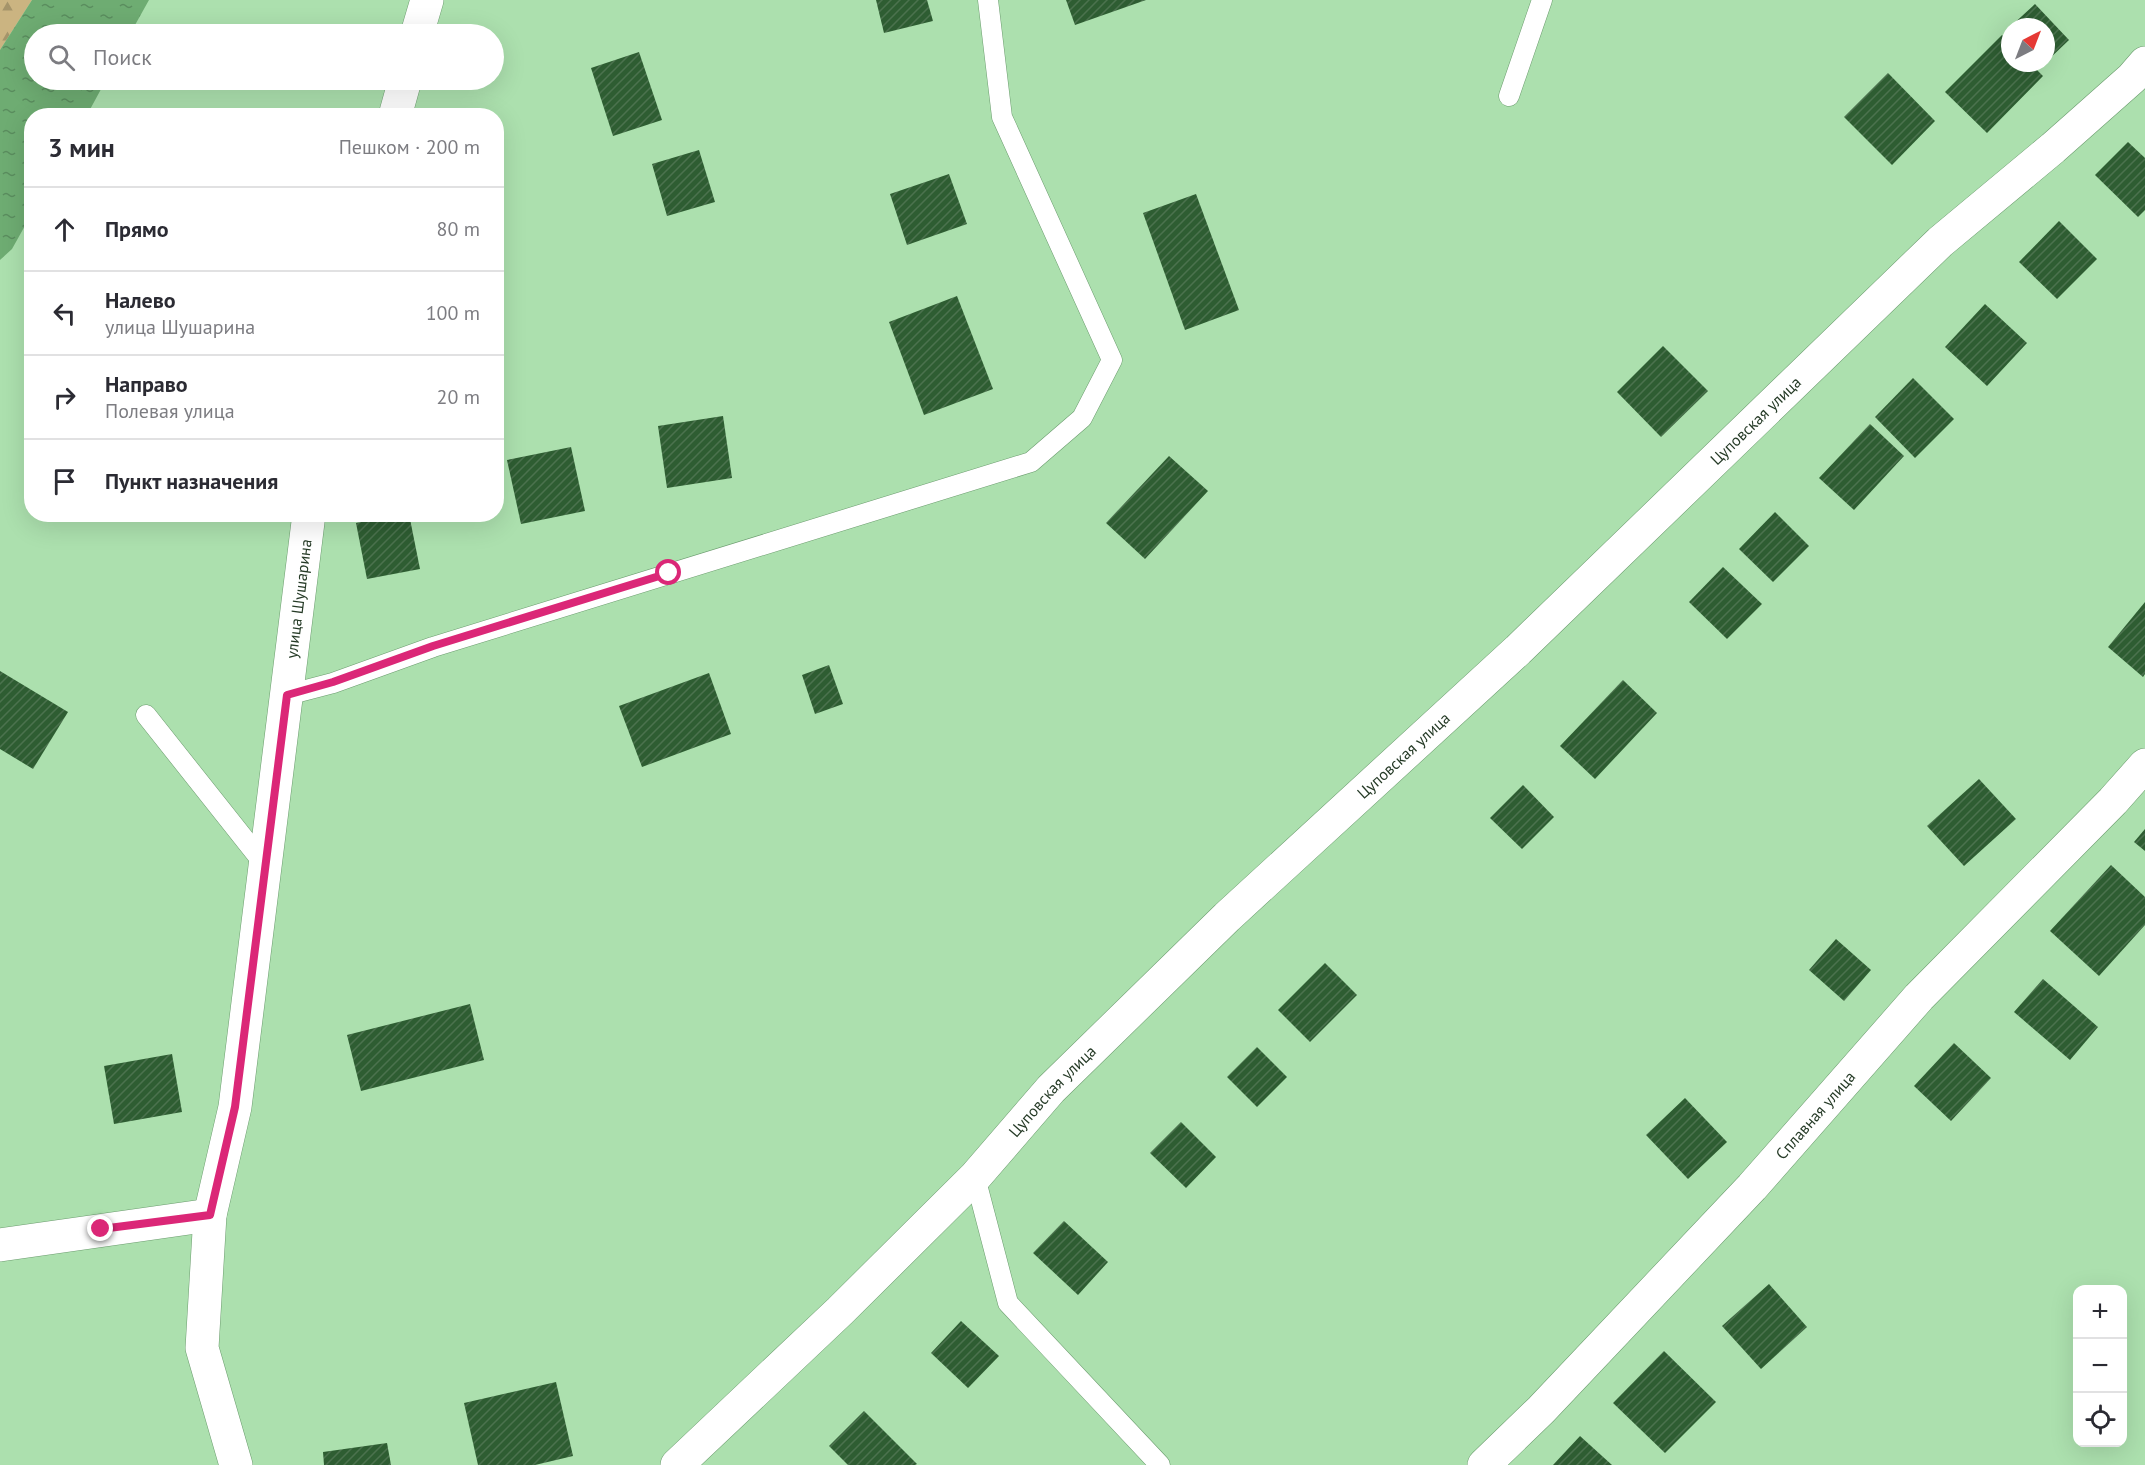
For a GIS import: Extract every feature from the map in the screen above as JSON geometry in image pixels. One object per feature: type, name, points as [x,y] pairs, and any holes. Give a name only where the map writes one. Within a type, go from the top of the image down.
[{"type":"street","points":[[420,24],[427,0]]},
{"type":"street","name":"Цуповская улица","points":[[677,1465],[840,1311],[975,1176],[1051,1089],[1227,917],[1518,650],[1940,242],[2053,148],[2132,78],[2145,63]]},
{"type":"street","points":[[397,108],[402,90]]},
{"type":"street","name":"улица Шушарина","points":[[236,1465],[202,1348],[210,1215],[235,1107],[308,522]]},
{"type":"street","name":"Сплавная улица","points":[[1484,1465],[1541,1410],[1752,1187],[1919,997],[2113,801],[2145,765]]},
{"type":"street","points":[[0,1245],[210,1215]]},
{"type":"lane","points":[[287,695],[333,682],[455,639],[1031,462],[1082,418],[1112,360],[1002,117],[988,0]]},
{"type":"lane","points":[[1509,96],[1542,0]]},
{"type":"lane","points":[[146,715],[265,865]]},
{"type":"lane","points":[[975,1176],[1008,1303],[1160,1465]]},
{"type":"green space","points":[[0,0],[32,0],[0,50]]},
{"type":"water","points":[[32,0],[149,0],[136,24],[24,24],[24,90],[101,90],[91,108],[24,108],[24,228],[12,249],[0,260],[0,50]]},
{"type":"building","points":[[876,0],[927,0],[933,21],[884,33]]},
{"type":"building","points":[[1066,0],[1146,0],[1075,25]]},
{"type":"building","points":[[2035,4],[2048,18],[2020,18]]},
{"type":"building","points":[[2055,25],[2069,40],[2055,53]]},
{"type":"building","points":[[2001,36],[2001,72],[2039,72],[2043,76],[1987,133],[1945,92]]},
{"type":"building","points":[[639,52],[662,120],[613,136],[591,68]]},
{"type":"building","points":[[1888,73],[1935,121],[1892,165],[1844,117]]},
{"type":"building","points":[[2128,142],[2145,158],[2145,210],[2138,217],[2095,175]]},
{"type":"building","points":[[699,150],[715,202],[667,216],[652,164]]},
{"type":"building","points":[[949,174],[967,224],[907,245],[890,194]]},
{"type":"building","points":[[1196,194],[1239,310],[1185,330],[1143,213]]},
{"type":"building","points":[[2059,221],[2097,259],[2057,299],[2019,262]]},
{"type":"building","points":[[957,296],[993,389],[924,415],[889,322]]},
{"type":"building","points":[[1985,304],[2027,343],[1987,386],[1945,347]]},
{"type":"building","points":[[1663,346],[1708,391],[1661,437],[1617,392]]},
{"type":"building","points":[[1913,378],[1954,419],[1915,458],[1875,417]]},
{"type":"building","points":[[723,416],[732,478],[667,488],[658,426]]},
{"type":"building","points":[[1870,424],[1904,456],[1854,510],[1819,478]]},
{"type":"building","points":[[571,447],[585,511],[521,524],[507,460]]},
{"type":"building","points":[[1169,456],[1208,491],[1145,559],[1106,523]]},
{"type":"building","points":[[1775,512],[1809,546],[1773,582],[1739,549]]},
{"type":"building","points":[[411,522],[420,569],[367,579],[356,523]]},
{"type":"building","points":[[1723,567],[1762,604],[1727,639],[1689,602]]},
{"type":"building","points":[[2145,602],[2145,674],[2143,677],[2108,647]]},
{"type":"building","points":[[829,665],[843,704],[815,714],[802,675]]},
{"type":"building","points":[[0,671],[68,712],[33,769],[0,749]]},
{"type":"building","points":[[709,673],[731,734],[642,767],[619,706]]},
{"type":"building","points":[[1623,680],[1657,713],[1595,779],[1560,746]]},
{"type":"building","points":[[1979,779],[2016,819],[1964,866],[1927,826]]},
{"type":"building","points":[[1523,785],[1554,817],[1522,849],[1490,818]]},
{"type":"building","points":[[2145,829],[2145,851],[2134,842]]},
{"type":"building","points":[[2111,865],[2145,897],[2145,925],[2099,976],[2050,931]]},
{"type":"building","points":[[1836,939],[1871,970],[1844,1001],[1809,970]]},
{"type":"building","points":[[1325,963],[1357,995],[1310,1042],[1278,1010]]},
{"type":"building","points":[[2043,979],[2098,1027],[2070,1060],[2014,1012]]},
{"type":"building","points":[[470,1004],[484,1060],[361,1091],[347,1035]]},
{"type":"building","points":[[1954,1043],[1991,1078],[1951,1121],[1914,1086]]},
{"type":"building","points":[[1257,1047],[1287,1077],[1257,1107],[1227,1077]]},
{"type":"building","points":[[172,1054],[182,1112],[114,1124],[104,1066]]},
{"type":"building","points":[[1685,1098],[1727,1142],[1688,1179],[1646,1135]]},
{"type":"building","points":[[1181,1122],[1216,1157],[1186,1188],[1150,1153]]},
{"type":"building","points":[[1064,1221],[1108,1262],[1078,1295],[1033,1253]]},
{"type":"building","points":[[1769,1284],[1807,1327],[1761,1369],[1722,1326]]},
{"type":"building","points":[[961,1321],[999,1356],[968,1388],[931,1353]]},
{"type":"building","points":[[1664,1351],[1716,1402],[1665,1453],[1613,1403]]},
{"type":"building","points":[[556,1382],[573,1456],[535,1465],[478,1465],[464,1403]]},
{"type":"building","points":[[864,1411],[917,1464],[848,1465],[829,1446]]},
{"type":"building","points":[[1580,1436],[1612,1465],[1553,1465]]},
{"type":"building","points":[[387,1443],[391,1465],[324,1465],[323,1452]]},
{"type":"route","points":[[101,1229],[210,1215],[235,1107],[287,695],[333,682],[433,646],[669,573]]}]
